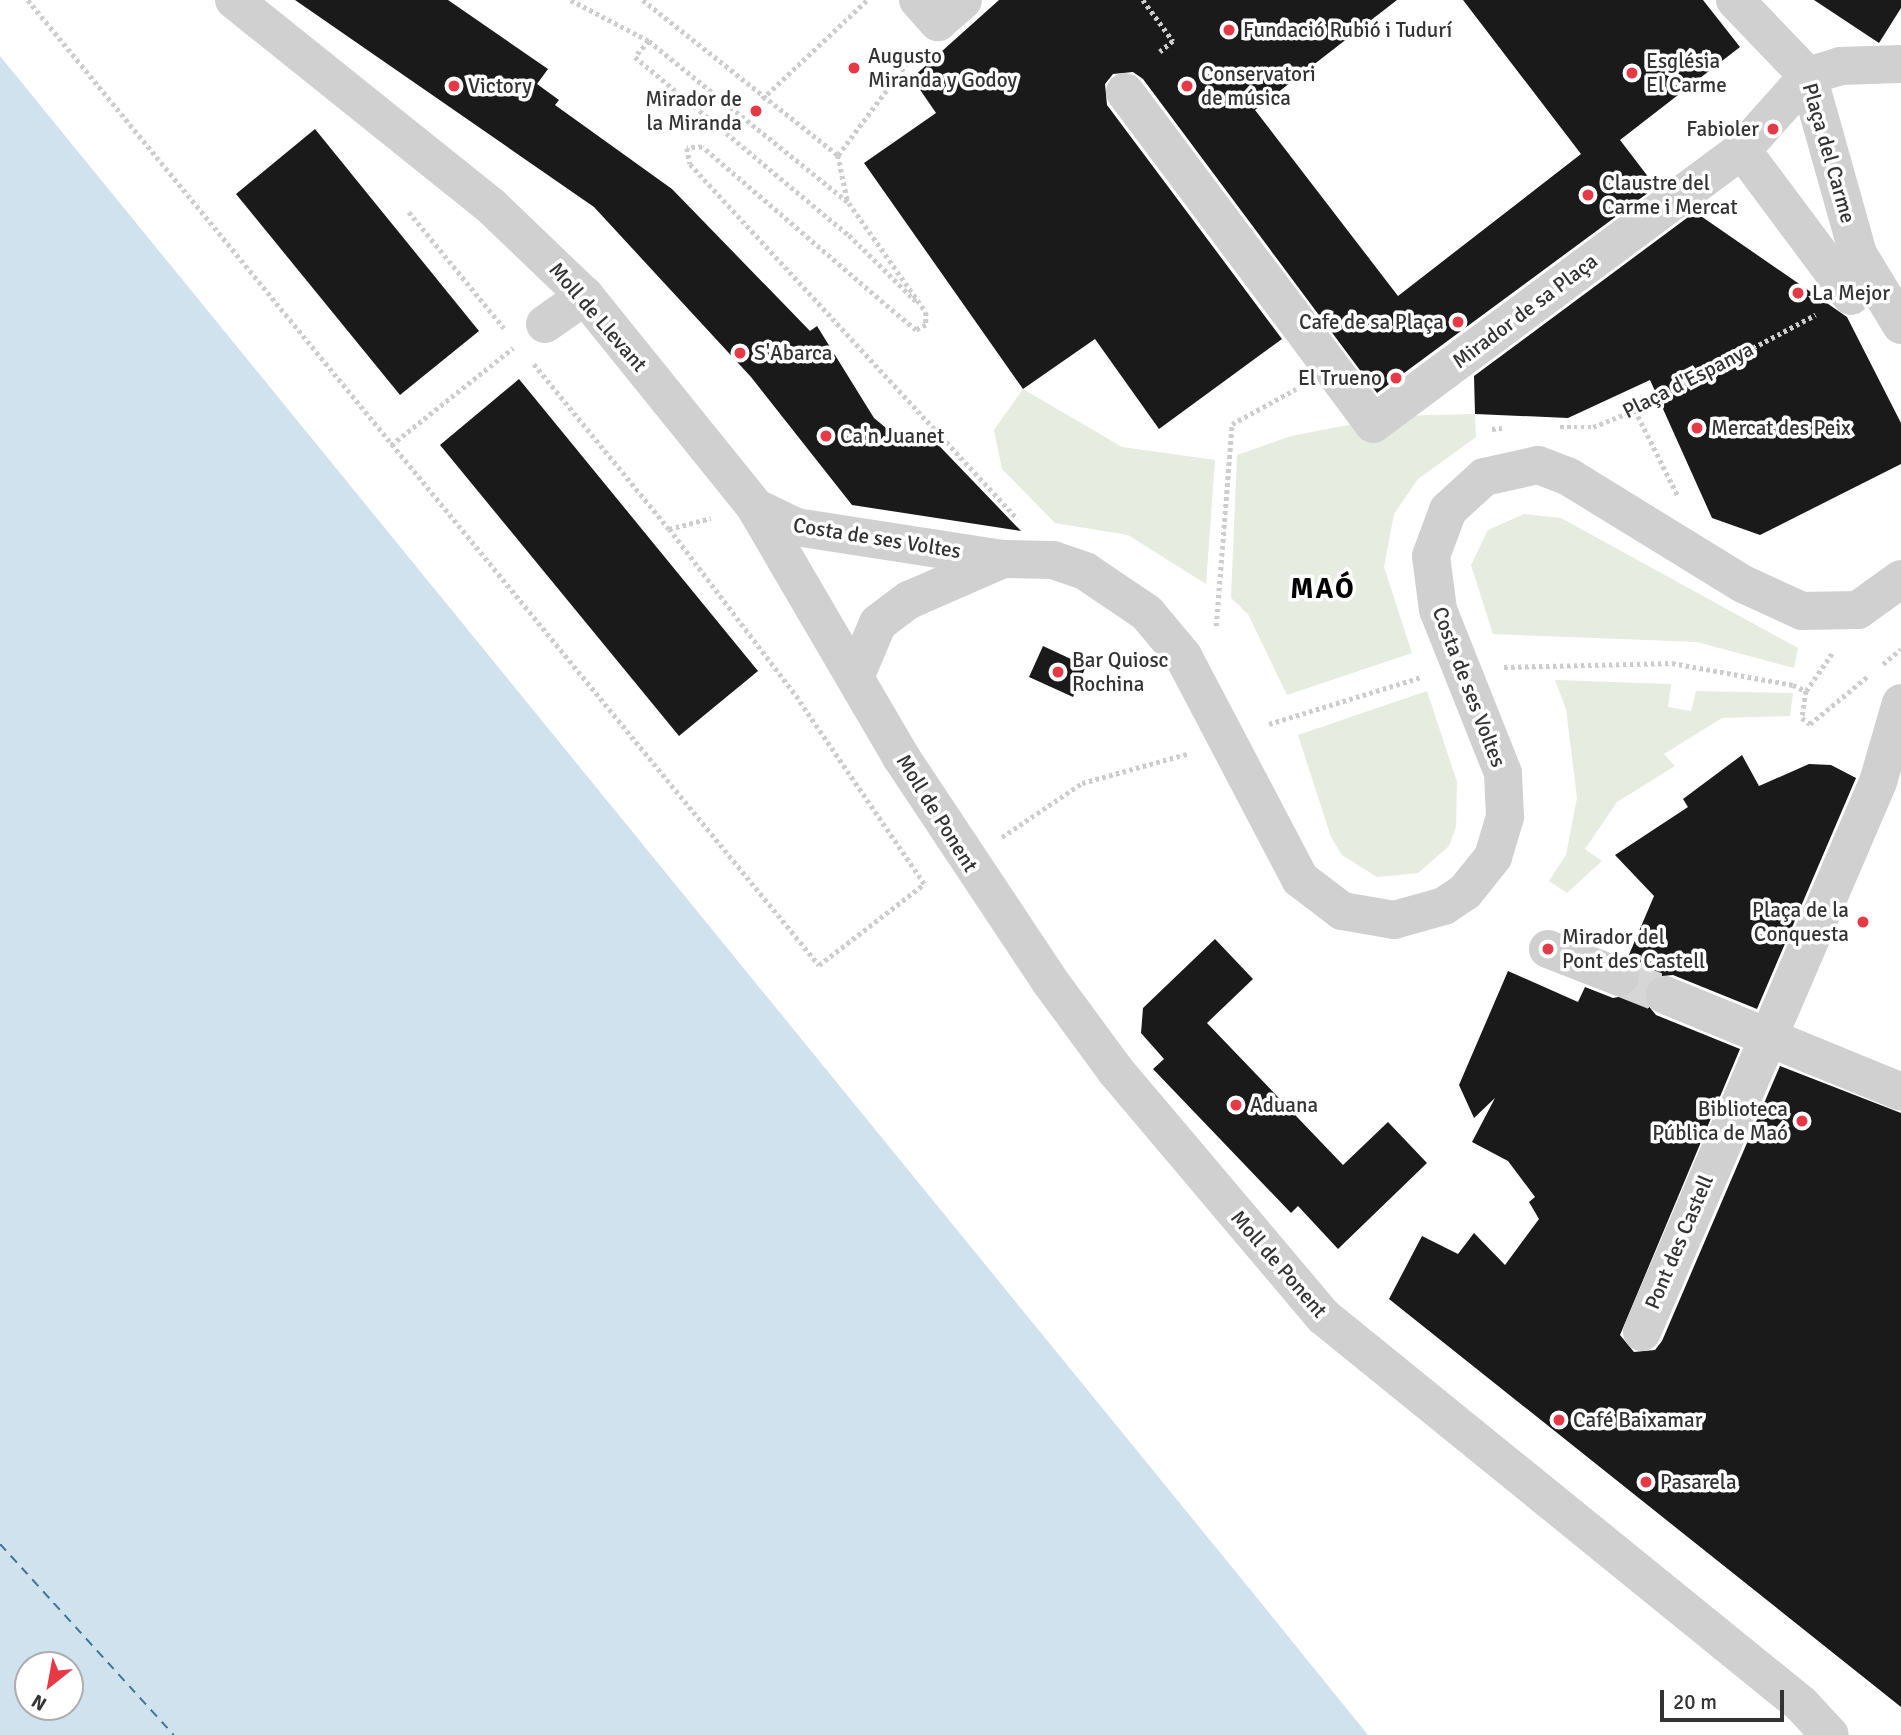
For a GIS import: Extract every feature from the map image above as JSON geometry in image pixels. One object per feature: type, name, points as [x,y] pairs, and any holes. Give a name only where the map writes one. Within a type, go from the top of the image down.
[{"type":"street","name":"Moll de Llevant","points":[[234,0],[490,205],[585,296],[755,507],[856,675]]},
{"type":"street","name":"Plaça del Carme","points":[[1736,2],[1808,76],[1877,287]]},
{"type":"street","points":[[1808,76],[1840,66],[1896,56]]},
{"type":"street","name":"Mirador de sa Plaça","points":[[1331,370],[1373,424],[1742,150],[1808,76]]},
{"type":"street","points":[[1125,92],[1331,370]]},
{"type":"street","points":[[1742,150],[1877,287],[1901,325]]},
{"type":"street","points":[[531,334],[585,296]]},
{"type":"street","name":"Costa de ses Voltes","points":[[755,507],[796,527],[1003,559],[1053,560],[1085,570],[1147,613],[1183,656],[1230,737],[1300,880],[1342,911],[1394,920],[1432,911],[1465,892],[1493,858],[1506,817],[1503,773],[1438,610],[1432,569],[1436,530],[1484,477],[1538,465],[1569,477],[1743,584],[1802,611],[1858,610],[1901,579]]},
{"type":"street","name":"Costa de ses Voltes","points":[[856,675],[878,623],[909,600],[1003,559]]},
{"type":"street","name":"Moll de Ponent","points":[[856,675],[965,859],[1115,1070],[1324,1317],[1801,1703],[1830,1735]]},
{"type":"street","points":[[1765,1035],[1878,782],[1901,703]]},
{"type":"street","points":[[1548,949],[1620,977]]},
{"type":"street","points":[[1665,995],[1901,1092]]},
{"type":"street","name":"Pont des Castell","points":[[1642,1332],[1765,1035]]},
{"type":"path","points":[[28,0],[819,965],[924,884],[798,699],[669,529],[531,334],[409,212]]},
{"type":"path","points":[[571,0],[649,41],[849,203],[926,312],[926,325],[916,330],[702,147],[687,148],[690,164],[1024,526]]},
{"type":"path","points":[[643,0],[762,99],[838,155],[849,203]]},
{"type":"path","points":[[762,99],[867,0]]},
{"type":"path","points":[[1143,0],[1173,41],[1160,52]]},
{"type":"path","points":[[838,155],[940,7]]},
{"type":"path","points":[[649,41],[635,57],[849,235],[926,312]]},
{"type":"path","name":"Plaça d'Espanya","points":[[1555,427],[1593,427],[1634,410],[1877,287]]},
{"type":"path","points":[[391,445],[531,334]]},
{"type":"path","points":[[1216,626],[1227,449],[1232,424],[1331,370]]},
{"type":"path","points":[[1634,410],[1681,502]]},
{"type":"path","points":[[1492,429],[1517,428]]},
{"type":"path","points":[[669,529],[755,507]]},
{"type":"path","points":[[1833,652],[1806,691],[1802,719],[1810,724],[1901,649]]},
{"type":"path","points":[[1501,667],[1672,663],[1806,691]]},
{"type":"path","points":[[1269,724],[1430,675]]},
{"type":"path","points":[[992,844],[1082,783],[1191,752]]},
{"type":"shaded area","points":[[1023,389],[1122,447],[1215,460],[1206,584],[1128,535],[1055,523],[1002,469],[994,430]]},
{"type":"shaded area","points":[[1475,414],[1476,437],[1418,479],[1394,514],[1384,567],[1412,653],[1287,695],[1248,614],[1231,598],[1237,455],[1291,436],[1395,416]]},
{"type":"shaded area","points":[[1524,514],[1561,518],[1798,648],[1794,668],[1697,642],[1493,634],[1471,565],[1488,530]]},
{"type":"shaded area","points":[[1555,680],[1671,684],[1668,707],[1691,711],[1696,691],[1793,693],[1790,716],[1722,718],[1664,754],[1675,766],[1617,802],[1585,849],[1602,861],[1567,893],[1549,881],[1566,855],[1577,798],[1566,709]]},
{"type":"shaded area","points":[[1427,691],[1457,782],[1456,827],[1449,846],[1418,873],[1377,877],[1342,855],[1331,837],[1298,735]]},
{"type":"water","points":[[0,56],[1253,1593],[1368,1735],[0,1735]]},
{"type":"building","points":[[295,0],[448,0],[548,69],[537,84],[559,100],[555,105],[672,189],[810,331],[817,326],[874,418],[909,447],[924,430],[1021,531],[852,505],[751,377],[594,207]]},
{"type":"building","points":[[999,0],[1397,0],[1255,110],[1398,296],[1581,154],[1463,0],[1703,0],[1740,47],[1620,140],[1656,187],[1377,393],[1143,79],[1133,72],[1113,74],[1105,84],[1107,105],[1282,339],[1159,429],[1095,339],[1023,389],[864,163],[936,113],[912,78]]},
{"type":"building","points":[[1814,0],[1901,0],[1901,8],[1879,43]]},
{"type":"building","points":[[315,129],[479,331],[400,395],[236,194]]},
{"type":"building","points":[[1695,212],[1847,317],[1901,423],[1901,464],[1760,535],[1712,518],[1650,380],[1568,418],[1475,414],[1474,376]]},
{"type":"building","points":[[519,379],[758,671],[679,736],[440,445]]},
{"type":"building","name":"Bar Quiosc Rochina","points":[[1043,646],[1086,666],[1073,697],[1029,677]]},
{"type":"building","points":[[1742,755],[1759,786],[1809,764],[1831,765],[1856,778],[1757,1009],[1673,975],[1652,977],[1645,986],[1643,999],[1656,1015],[1740,1049],[1620,1335],[1634,1352],[1655,1350],[1662,1341],[1780,1066],[1901,1113],[1901,1707],[1389,1299],[1422,1236],[1458,1254],[1474,1233],[1505,1265],[1539,1219],[1529,1202],[1535,1197],[1508,1161],[1472,1142],[1495,1098],[1474,1118],[1459,1085],[1508,971],[1578,1002],[1585,987],[1613,998],[1634,994],[1641,973],[1628,957],[1654,896],[1615,855],[1688,807],[1683,799]]},
{"type":"building","name":"Aduana","points":[[1215,939],[1253,979],[1207,1023],[1343,1165],[1388,1122],[1427,1163],[1338,1249],[1298,1206],[1291,1213],[1153,1069],[1164,1059],[1141,1033],[1143,1008]]},
{"type":"ferry route","points":[[0,1544],[174,1735]]},
{"type":"tunnel","points":[[1620,977],[1665,995]]},
{"type":"place","name":"Fundació Rubió i Tudurí","points":[[1229,30]]},
{"type":"place","name":"Augusto Miranda y Godoy","points":[[854,68]]},
{"type":"place","name":"Església El Carme","points":[[1632,73]]},
{"type":"place","name":"Victory","points":[[454,86]]},
{"type":"place","name":"Conservatori de música","points":[[1187,86]]},
{"type":"place","name":"Mirador de la Miranda","points":[[756,111]]},
{"type":"place","name":"Fabioler","points":[[1773,129]]},
{"type":"place","name":"Claustre del Carme i Mercat","points":[[1588,195]]},
{"type":"place","name":"La Mejor","points":[[1798,293]]},
{"type":"place","name":"Cafe de sa Plaça","points":[[1458,322]]},
{"type":"place","name":"S'Abarca","points":[[740,353]]},
{"type":"place","name":"El Trueno","points":[[1396,378]]},
{"type":"place","name":"Mercat des Peix","points":[[1697,428]]},
{"type":"place","name":"Ca'n Juanet","points":[[826,436]]},
{"type":"place","name":"Bar Quiosc Rochina","points":[[1058,672]]},
{"type":"place","name":"Plaça de la Conquesta","points":[[1863,922]]},
{"type":"place","name":"Mirador del Pont des Castell","points":[[1548,949]]},
{"type":"place","name":"Aduana","points":[[1236,1105]]},
{"type":"place","name":"Biblioteca Pública de Maó","points":[[1802,1121]]},
{"type":"place","name":"Café Baixamar","points":[[1559,1420]]},
{"type":"place","name":"Pasarela","points":[[1646,1482]]},
{"type":"district","name":"MAÓ","points":[[1323,589]]}]
